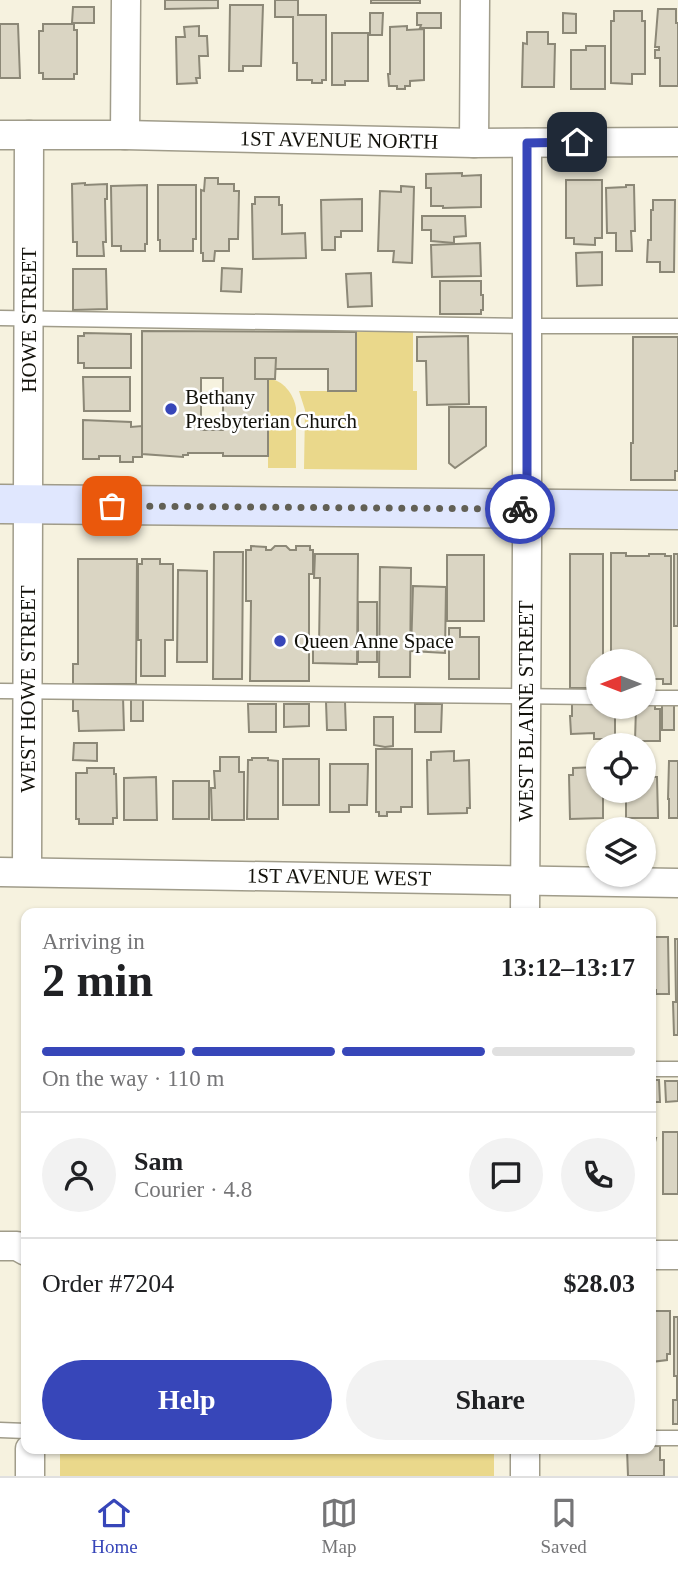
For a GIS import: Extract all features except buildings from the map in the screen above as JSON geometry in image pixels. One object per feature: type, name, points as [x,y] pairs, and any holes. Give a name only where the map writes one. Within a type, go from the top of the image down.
[{"type":"main road","points":[[14,505],[678,510]]},
{"type":"street","points":[[125,0],[125,135]]},
{"type":"street","points":[[474,143],[475,0]]},
{"type":"street","name":"1ST AVENUE NORTH","points":[[0,135],[125,135],[474,143],[678,142]]},
{"type":"street","name":"HOWE STREET","points":[[14,505],[29,318],[29,135]]},
{"type":"street","name":"WEST BLAINE STREET","points":[[524,908],[527,143]]},
{"type":"street","name":"WEST HOWE STREET","points":[[14,505],[28,692],[14,872]]},
{"type":"street","name":"1ST AVENUE WEST","points":[[14,872],[678,883]]},
{"type":"street","points":[[0,1246],[21,1248]]},
{"type":"street","points":[[656,1255],[678,1255]]},
{"type":"street","points":[[30,1454],[30,1476]]},
{"type":"street","points":[[525,1454],[525,1476]]},
{"type":"lane","points":[[0,318],[678,326]]},
{"type":"lane","points":[[0,691],[586,698]]},
{"type":"lane","points":[[656,698],[678,698]]},
{"type":"lane","points":[[656,1069],[678,1069]]},
{"type":"lane","points":[[0,1430],[21,1431]]},
{"type":"lane","points":[[656,1438],[678,1438]]},
{"type":"shaded area","points":[[413,331],[413,391],[417,391],[417,470],[304,469],[305,410],[299,391],[356,391],[356,332]]},
{"type":"shaded area","points":[[268,379],[283,385],[295,403],[296,468],[268,468]]},
{"type":"shaded area","points":[[60,1454],[494,1454],[494,1476],[60,1476]]},
{"type":"way so far","points":[[112,506],[520,509]]},
{"type":"place","name":"Bethany Presbyterian Church","points":[[171,409]]},
{"type":"place","name":"Queen Anne Space","points":[[280,641]]},
{"type":"route","points":[[520,509],[527,509],[527,143],[577,142]]}]
